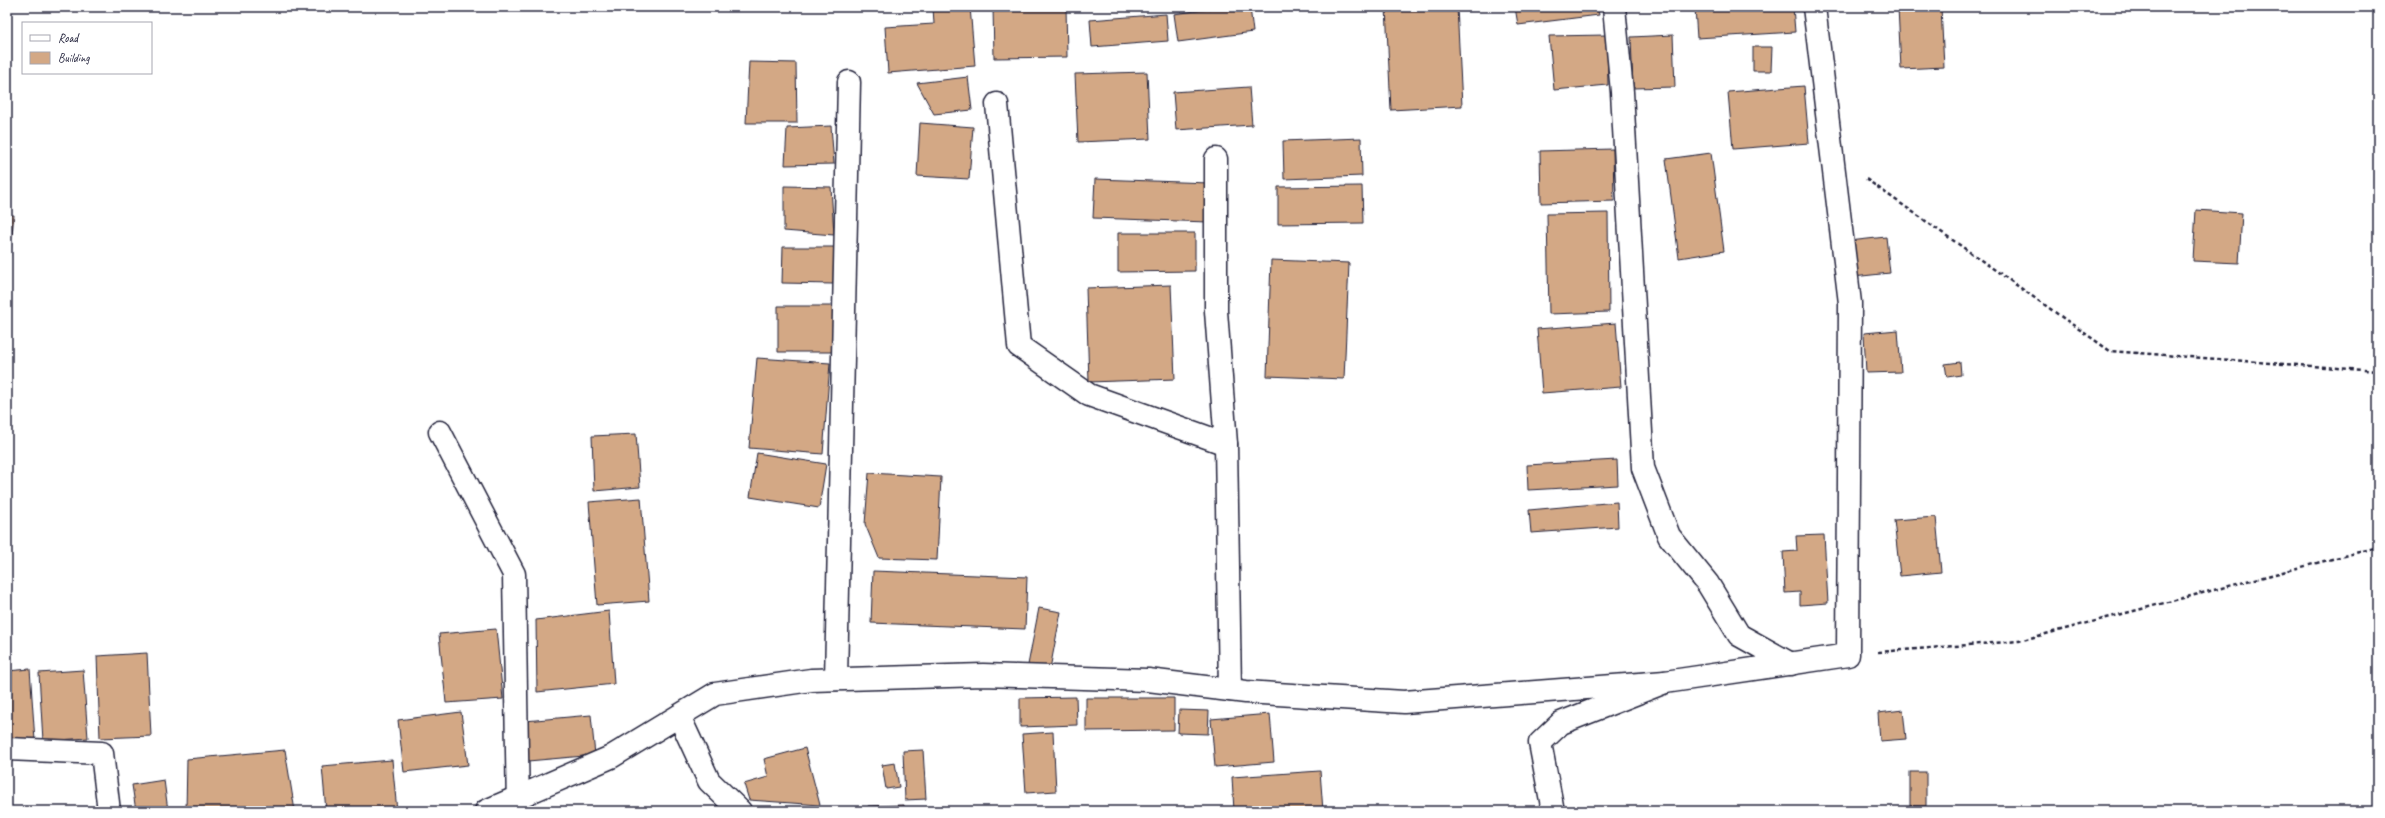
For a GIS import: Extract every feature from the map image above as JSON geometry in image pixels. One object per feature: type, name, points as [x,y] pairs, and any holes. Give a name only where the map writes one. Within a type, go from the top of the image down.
[{"type":"street","points":[[1614,7],[1622,92],[1643,468],[1669,536],[1708,584],[1739,635],[1791,664]]},
{"type":"street","points":[[486,811],[517,804],[611,757],[715,694],[811,680],[983,675],[1148,680],[1230,690],[1404,702],[1665,682],[1848,655],[1850,303],[1814,7]]},
{"type":"street","points":[[836,679],[849,82]]},
{"type":"street","points":[[997,104],[1019,346],[1089,395],[1226,444]]},
{"type":"street","points":[[1216,159],[1216,311],[1226,444],[1230,690]]},
{"type":"street","points":[[440,432],[514,574],[517,804]]},
{"type":"street","points":[[1553,811],[1540,743],[1561,724],[1665,682]]},
{"type":"street","points":[[679,716],[709,780],[740,811]]},
{"type":"street","points":[[7,749],[102,754],[109,811]]},
{"type":"path","points":[[1832,154],[2110,351],[2378,371]]},
{"type":"path","points":[[1848,655],[2019,641],[2378,547]]},
{"type":"building","points":[[933,7],[970,7],[975,66],[888,73],[885,27],[934,24]]},
{"type":"building","points":[[993,7],[1066,7],[1067,57],[994,58]]},
{"type":"building","points":[[1225,7],[1250,7],[1253,32],[1178,42],[1174,14]]},
{"type":"building","points":[[1386,7],[1457,7],[1462,106],[1391,110]]},
{"type":"building","points":[[1515,7],[1597,7],[1599,15],[1518,25]]},
{"type":"building","points":[[1793,7],[1795,32],[1697,38],[1695,8]]},
{"type":"building","points":[[1898,7],[1941,7],[1944,67],[1901,69]]},
{"type":"building","points":[[1166,14],[1168,41],[1092,47],[1090,20]]},
{"type":"building","points":[[1607,35],[1608,85],[1554,90],[1549,36]]},
{"type":"building","points":[[1673,35],[1675,87],[1633,88],[1631,37]]},
{"type":"building","points":[[1753,47],[1772,47],[1771,71],[1753,71]]},
{"type":"building","points":[[749,62],[796,63],[797,123],[746,123]]},
{"type":"building","points":[[1147,72],[1150,139],[1078,142],[1075,74]]},
{"type":"building","points":[[968,77],[972,110],[934,114],[917,83]]},
{"type":"building","points":[[1804,86],[1809,143],[1733,149],[1728,92]]},
{"type":"building","points":[[1249,87],[1252,125],[1176,130],[1173,92]]},
{"type":"building","points":[[920,123],[973,127],[969,179],[917,176]]},
{"type":"building","points":[[831,126],[834,164],[785,165],[787,128]]},
{"type":"building","points":[[1361,138],[1362,176],[1284,179],[1283,141]]},
{"type":"building","points":[[1613,149],[1614,201],[1541,203],[1540,151]]},
{"type":"building","points":[[1711,153],[1724,251],[1679,258],[1666,159]]},
{"type":"building","points":[[1095,179],[1209,183],[1208,222],[1093,218]]},
{"type":"building","points":[[784,186],[831,187],[834,235],[784,231]]},
{"type":"building","points":[[1362,186],[1363,223],[1278,224],[1278,187]]},
{"type":"building","points":[[2196,210],[2242,213],[2239,263],[2193,261]]},
{"type":"building","points":[[1608,213],[1609,312],[1549,314],[1547,214]]},
{"type":"building","points":[[7,215],[14,215],[9,264],[7,264]]},
{"type":"building","points":[[1118,233],[1195,233],[1195,271],[1118,272]]},
{"type":"building","points":[[1886,237],[1890,273],[1853,277],[1849,241]]},
{"type":"building","points":[[783,247],[834,247],[833,284],[782,283]]},
{"type":"building","points":[[1271,260],[1349,263],[1344,379],[1267,376]]},
{"type":"building","points":[[1171,285],[1175,379],[1089,382],[1086,288]]},
{"type":"building","points":[[778,306],[835,306],[834,352],[778,352]]},
{"type":"building","points":[[1616,323],[1621,387],[1542,393],[1537,329]]},
{"type":"building","points":[[1898,330],[1901,372],[1866,373],[1864,333]]},
{"type":"building","points":[[757,358],[830,363],[823,454],[749,448]]},
{"type":"building","points":[[1960,362],[1961,375],[1947,377],[1945,364]]},
{"type":"building","points":[[636,434],[640,487],[594,491],[592,436]]},
{"type":"building","points":[[757,453],[826,464],[819,508],[750,497]]},
{"type":"building","points":[[1617,460],[1618,485],[1528,490],[1527,465]]},
{"type":"building","points":[[869,473],[941,477],[937,560],[879,558],[865,524]]},
{"type":"building","points":[[641,498],[649,601],[597,605],[589,502]]},
{"type":"building","points":[[1617,502],[1618,527],[1531,533],[1529,510]]},
{"type":"building","points":[[1936,517],[1941,572],[1900,576],[1894,520]]},
{"type":"building","points":[[1824,535],[1828,603],[1800,605],[1800,592],[1785,593],[1783,552],[1797,551],[1796,536]]},
{"type":"building","points":[[873,571],[1027,577],[1025,629],[871,623]]},
{"type":"building","points":[[1039,608],[1061,612],[1049,674],[1027,670]]},
{"type":"building","points":[[609,611],[614,684],[537,692],[536,620]]},
{"type":"building","points":[[496,629],[503,699],[446,703],[439,634]]},
{"type":"building","points":[[147,653],[151,736],[100,738],[97,656]]},
{"type":"building","points":[[30,669],[35,741],[7,743],[7,671]]},
{"type":"building","points":[[83,670],[88,738],[43,741],[39,673]]},
{"type":"building","points":[[1076,697],[1077,725],[1020,727],[1020,698]]},
{"type":"building","points":[[1086,698],[1174,698],[1174,730],[1086,731]]},
{"type":"building","points":[[1179,710],[1209,711],[1208,734],[1178,733]]},
{"type":"building","points":[[1903,710],[1906,739],[1880,741],[1878,713]]},
{"type":"building","points":[[461,712],[468,765],[404,772],[398,720]]},
{"type":"building","points":[[1270,714],[1274,762],[1215,767],[1211,719]]},
{"type":"building","points":[[591,715],[595,755],[528,761],[525,721]]},
{"type":"building","points":[[1053,732],[1056,791],[1026,793],[1022,734]]},
{"type":"building","points":[[805,748],[820,805],[749,800],[744,784],[768,777],[764,759]]},
{"type":"building","points":[[285,750],[295,811],[186,811],[187,759]]},
{"type":"building","points":[[923,750],[926,799],[905,800],[903,751]]},
{"type":"building","points":[[392,760],[397,811],[326,811],[322,766]]},
{"type":"building","points":[[895,763],[899,787],[886,789],[882,765]]},
{"type":"building","points":[[1320,771],[1323,811],[1234,811],[1232,777]]},
{"type":"building","points":[[1910,772],[1926,772],[1926,806],[1910,806]]},
{"type":"building","points":[[164,780],[168,811],[136,811],[132,785]]},
{"type":"building","points":[[904,805],[904,811],[868,811],[868,806]]}]
